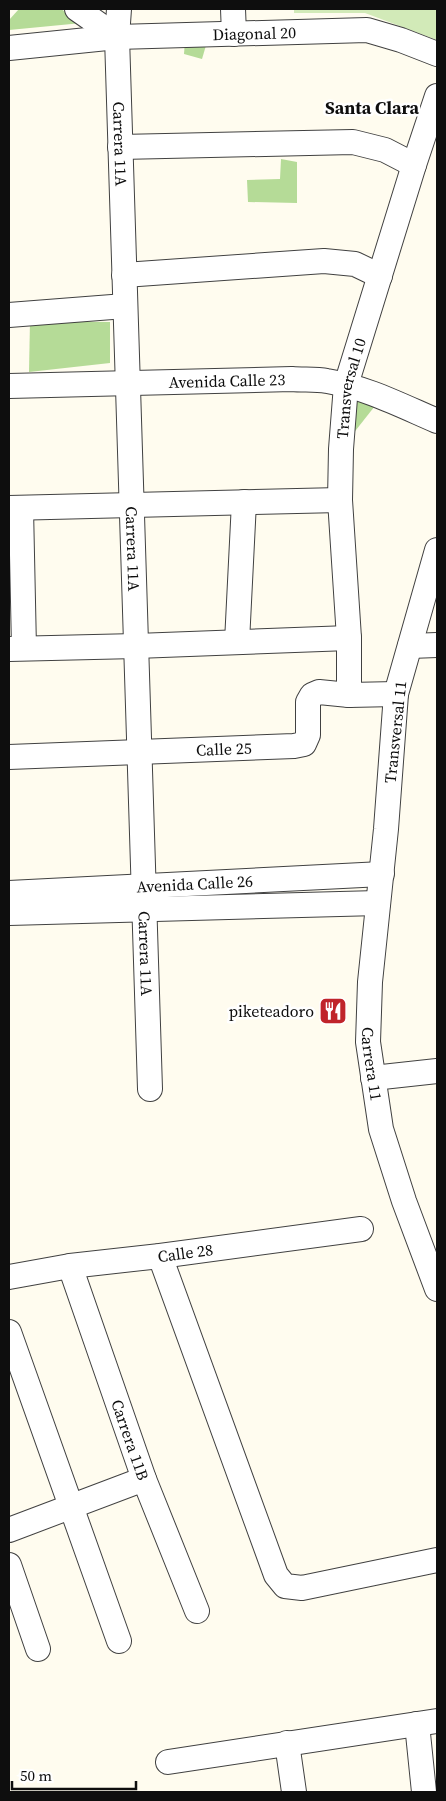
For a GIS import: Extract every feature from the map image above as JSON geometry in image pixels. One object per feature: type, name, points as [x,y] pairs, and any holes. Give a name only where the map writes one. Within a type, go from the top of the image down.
[{"type":"street","points":[[77,9],[117,37]]},
{"type":"street","name":"Carrera 11A","points":[[119,9],[117,37],[120,147],[150,1089]]},
{"type":"street","points":[[232,9],[234,34]]},
{"type":"street","name":"Diagonal 20","points":[[9,48],[117,37],[367,30],[401,40],[437,54]]},
{"type":"street","name":"Transversal 10","points":[[349,695],[349,638],[340,500],[341,449],[346,385],[437,96]]},
{"type":"street","points":[[120,147],[353,142],[385,150],[414,165]]},
{"type":"street","points":[[124,275],[324,261],[355,264],[380,276]]},
{"type":"street","points":[[9,315],[125,306]]},
{"type":"street","points":[[9,376],[9,386]]},
{"type":"street","name":"Avenida Calle 23","points":[[9,386],[292,379],[325,380],[382,397],[437,421]]},
{"type":"street","points":[[340,500],[15,508],[16,649],[349,638]]},
{"type":"street","points":[[237,642],[244,502]]},
{"type":"street","name":"Transversal 11","points":[[386,830],[396,694],[435,562]]},
{"type":"street","points":[[410,646],[437,645]]},
{"type":"street","name":"Calle 25","points":[[9,757],[294,746],[304,744],[308,735],[308,702],[312,695],[319,692],[349,695],[396,694]]},
{"type":"street","name":"Carrera 11","points":[[386,830],[370,982],[368,1042],[382,1129],[404,1201],[435,1279]]},
{"type":"street","name":"Avenida Calle 26","points":[[9,913],[144,897],[382,874]]},
{"type":"street","name":"Avenida Calle 26","points":[[9,893],[378,903]]},
{"type":"street","points":[[373,1078],[437,1071]]},
{"type":"street","name":"Calle 28","points":[[9,1277],[70,1266],[361,1229]]},
{"type":"street","points":[[160,1256],[276,1575],[285,1586],[302,1588],[437,1560]]},
{"type":"street","name":"Carrera 11B","points":[[70,1266],[144,1479],[197,1612]]},
{"type":"street","points":[[9,1332],[119,1641]]},
{"type":"street","points":[[9,1530],[144,1479]]},
{"type":"street","points":[[9,1565],[38,1649]]},
{"type":"street","points":[[168,1762],[427,1723],[424,1792]]},
{"type":"street","points":[[287,1743],[294,1792]]},
{"type":"green space","points":[[19,9],[61,9],[82,23],[9,30],[9,20]]},
{"type":"green space","points":[[294,9],[437,9],[437,40],[365,13],[294,13]]},
{"type":"green space","points":[[185,41],[207,42],[202,59],[184,54]]},
{"type":"green space","points":[[281,159],[297,162],[297,203],[248,202],[247,180],[280,179]]},
{"type":"green space","points":[[30,321],[110,322],[110,363],[29,372]]},
{"type":"green space","points":[[346,385],[382,397],[341,449]]},
{"type":"place","name":"piketeadoro","points":[[333,1011]]},
{"type":"district","name":"Santa Clara","points":[[372,108]]}]
